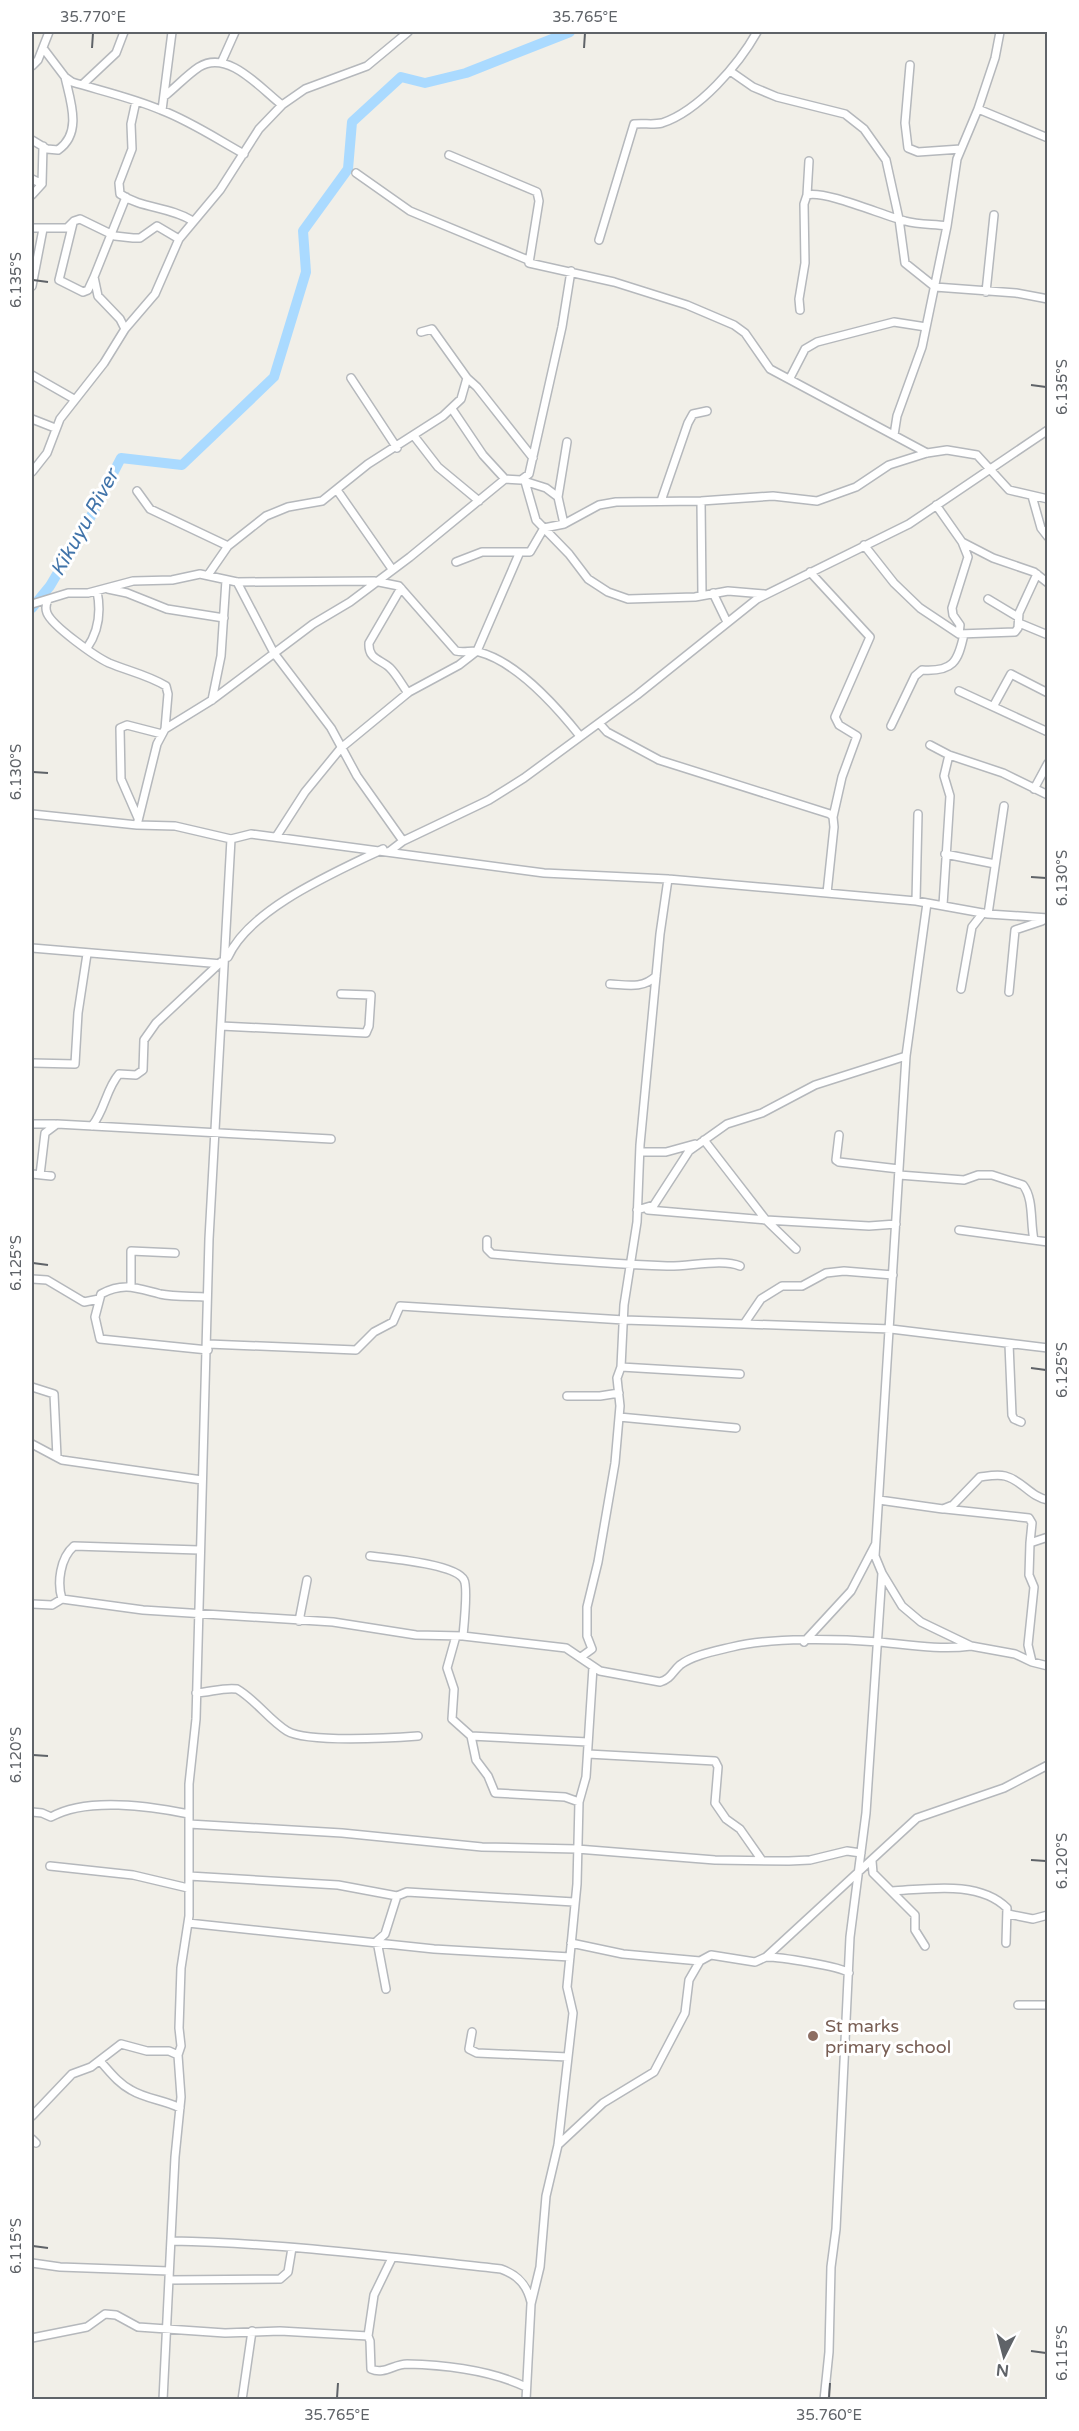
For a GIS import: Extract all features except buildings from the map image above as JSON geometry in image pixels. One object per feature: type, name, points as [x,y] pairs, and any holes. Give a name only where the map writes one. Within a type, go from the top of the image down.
[{"type":"street","points":[[32,66],[37,62],[49,32]]},
{"type":"street","points":[[83,84],[116,52],[124,32]]},
{"type":"street","points":[[162,110],[166,95],[172,32]]},
{"type":"street","points":[[222,61],[235,32]]},
{"type":"street","points":[[32,472],[47,453],[55,428],[74,399],[104,363],[125,329],[155,294],[170,266],[179,239],[220,190],[259,129],[282,105],[314,85],[367,66],[408,32]]},
{"type":"street","points":[[599,240],[615,196],[634,124],[656,124],[674,118],[705,95],[747,51],[758,32]]},
{"type":"street","points":[[894,435],[897,416],[921,352],[947,226],[955,167],[995,58],[1000,32]]},
{"type":"street","points":[[32,140],[52,150],[61,147],[73,123],[65,77],[43,48]]},
{"type":"street","points":[[166,95],[198,68],[214,61],[222,61],[236,68],[282,105]]},
{"type":"street","points":[[910,65],[905,123],[908,148],[918,152],[961,149]]},
{"type":"street","points":[[730,71],[753,87],[777,97],[853,118],[884,153],[899,219],[905,263],[935,287],[1016,293],[1047,299]]},
{"type":"street","points":[[65,77],[162,110],[244,154]]},
{"type":"street","points":[[136,101],[130,124],[130,156],[119,183],[120,194],[146,206],[165,208],[193,221]]},
{"type":"street","points":[[978,109],[1047,138]]},
{"type":"street","points":[[32,195],[42,183],[43,146]]},
{"type":"street","points":[[449,155],[537,192],[539,201],[529,263]]},
{"type":"street","points":[[801,310],[799,298],[805,269],[804,204],[807,195],[809,161]]},
{"type":"street","points":[[356,173],[411,211],[528,260],[529,263],[571,271],[687,305],[734,325],[745,333],[766,366],[927,453]]},
{"type":"street","points":[[32,179],[42,183]]},
{"type":"street","points":[[807,195],[823,196],[899,219],[947,226]]},
{"type":"street","points":[[74,220],[59,280],[83,292],[88,291],[126,197]]},
{"type":"street","points":[[986,291],[994,215]]},
{"type":"street","points":[[32,228],[67,228],[74,220],[80,219],[111,234],[140,238],[158,226],[179,239]]},
{"type":"street","points":[[32,286],[43,229]]},
{"type":"street","points":[[571,271],[562,327],[526,480],[533,516],[569,554],[588,579],[608,592],[628,599],[712,593],[766,594]]},
{"type":"street","points":[[94,277],[98,296],[120,319],[125,329]]},
{"type":"street","points":[[790,378],[805,349],[817,342],[894,322],[926,327]]},
{"type":"street","points":[[421,332],[432,329],[467,378],[477,387],[533,458]]},
{"type":"street","points":[[32,375],[74,399]]},
{"type":"street","points":[[351,378],[397,448]]},
{"type":"street","points":[[207,575],[228,546],[266,516],[288,507],[317,503],[337,490],[368,464],[397,448],[453,409],[461,399],[467,378]]},
{"type":"street","points":[[453,409],[483,455],[505,479]]},
{"type":"street","points":[[661,501],[688,423],[693,414],[707,411]]},
{"type":"street","points":[[32,419],[55,428]]},
{"type":"street","points":[[92,1125],[98,1119],[110,1084],[119,1074],[136,1075],[142,1070],[144,1040],[156,1023],[224,965],[235,941],[253,923],[319,881],[489,800],[599,723],[766,594],[909,524],[1047,430]]},
{"type":"street","points":[[414,436],[438,468],[479,501]]},
{"type":"street","points":[[564,524],[558,497],[567,442]]},
{"type":"street","points":[[544,528],[564,524],[599,505],[773,496],[817,501],[856,487],[889,465],[927,453],[947,450],[977,455],[1009,490],[1047,499]]},
{"type":"street","points":[[138,822],[121,779],[120,728],[127,725],[163,731],[212,700],[274,653],[350,602],[505,479],[526,480],[546,488],[558,497]]},
{"type":"street","points":[[337,490],[400,587],[456,651],[477,651],[500,660],[517,672],[562,714],[579,736]]},
{"type":"street","points":[[137,491],[150,509],[228,546]]},
{"type":"street","points":[[1032,496],[1041,528],[1047,537]]},
{"type":"street","points":[[701,501],[702,594]]},
{"type":"street","points":[[891,726],[915,676],[922,670],[941,670],[957,659],[962,634],[952,608],[968,560],[962,542],[936,505]]},
{"type":"street","points":[[456,562],[468,555],[482,552],[519,554],[530,552],[534,549],[544,528]]},
{"type":"street","points":[[962,542],[993,558],[1037,574],[1047,583]]},
{"type":"street","points":[[864,545],[894,583],[920,608],[962,634],[989,631],[1010,634],[1018,628],[1018,620],[1037,574]]},
{"type":"street","points":[[276,837],[305,792],[341,748],[408,693],[477,651],[519,554]]},
{"type":"street","points":[[810,572],[870,637],[835,717],[839,725],[857,736],[842,777],[833,817],[827,893]]},
{"type":"street","points":[[32,604],[68,593],[97,591],[133,581],[172,580],[194,575],[207,575],[237,582],[374,581],[400,587]]},
{"type":"street","points":[[212,700],[221,656],[226,580]]},
{"type":"street","points":[[237,582],[274,653],[331,728],[357,776],[404,841]]},
{"type":"street","points":[[400,587],[369,643],[369,651],[373,657],[390,668],[408,693]]},
{"type":"street","points":[[107,589],[135,596],[167,609],[224,618]]},
{"type":"street","points":[[87,648],[96,631],[100,606],[97,591]]},
{"type":"street","points":[[712,593],[727,622]]},
{"type":"street","points":[[988,599],[1018,620],[1047,635]]},
{"type":"street","points":[[48,600],[46,609],[50,618],[87,648],[110,664],[124,667],[166,686],[168,694],[163,731],[138,822]]},
{"type":"street","points":[[994,705],[1011,674],[1047,693]]},
{"type":"street","points":[[959,691],[994,705],[1047,732]]},
{"type":"street","points":[[599,723],[607,732],[659,760],[815,809],[833,817]]},
{"type":"street","points":[[930,745],[948,755],[998,771],[1047,795]]},
{"type":"street","points":[[943,905],[950,796],[944,776],[948,755]]},
{"type":"street","points":[[1034,789],[1047,763]]},
{"type":"street","points":[[961,989],[972,927],[986,913],[1004,806]]},
{"type":"street","points":[[32,814],[175,826],[231,839],[251,834],[387,850],[544,873],[668,879],[916,901],[986,913],[1047,919]]},
{"type":"street","points":[[916,901],[918,814]]},
{"type":"street","points":[[163,2400],[180,2108],[179,2024],[182,1968],[188,1923],[189,1784],[196,1694],[199,1550],[208,1347],[207,1297],[231,839]]},
{"type":"street","points":[[945,854],[995,864]]},
{"type":"street","points":[[581,1657],[592,1649],[587,1636],[587,1607],[610,1496],[620,1417],[617,1378],[621,1368],[624,1320],[637,1210],[656,976],[668,879]]},
{"type":"street","points":[[927,903],[906,1056],[876,1560],[902,1606],[910,1614],[921,1622],[971,1646]]},
{"type":"street","points":[[1009,992],[1015,930],[1047,919]]},
{"type":"street","points":[[32,948],[224,965]]},
{"type":"street","points":[[32,1063],[75,1065],[78,1013],[87,954]]},
{"type":"street","points":[[610,984],[639,985],[648,983],[656,976]]},
{"type":"street","points":[[221,1026],[366,1033],[369,1026],[371,995],[341,994]]},
{"type":"street","points":[[647,1209],[658,1201],[681,1161],[701,1141],[727,1124],[762,1113],[816,1085],[906,1056]]},
{"type":"street","points":[[32,1124],[92,1125],[330,1139]]},
{"type":"street","points":[[40,1175],[45,1133],[57,1124]]},
{"type":"street","points":[[839,1135],[836,1160],[839,1162],[964,1180],[978,1175],[992,1175],[1023,1185],[1031,1202],[1029,1218],[1034,1240]]},
{"type":"street","points":[[640,1152],[666,1152],[701,1141]]},
{"type":"street","points":[[701,1141],[766,1220],[796,1249]]},
{"type":"street","points":[[32,1174],[51,1176]]},
{"type":"street","points":[[637,1210],[869,1226],[896,1224]]},
{"type":"street","points":[[959,1230],[1047,1242]]},
{"type":"street","points":[[487,1240],[487,1249],[492,1254],[630,1263],[692,1266],[723,1263],[740,1266]]},
{"type":"street","points":[[131,1285],[131,1251],[175,1253]]},
{"type":"street","points":[[744,1324],[762,1299],[782,1286],[802,1286],[826,1273],[835,1272],[893,1275]]},
{"type":"street","points":[[32,1279],[47,1280],[84,1302],[99,1299]]},
{"type":"street","points":[[207,1297],[160,1294],[131,1285],[116,1286],[101,1294],[99,1299],[95,1317],[100,1339],[208,1347],[356,1350],[374,1332],[393,1322],[400,1305],[624,1320],[891,1329],[1047,1348]]},
{"type":"street","points":[[1009,1344],[1012,1415],[1014,1419],[1021,1422]]},
{"type":"street","points":[[621,1368],[740,1374]]},
{"type":"street","points":[[32,1387],[54,1394],[57,1457]]},
{"type":"street","points":[[567,1396],[600,1396],[619,1393]]},
{"type":"street","points":[[620,1417],[736,1428]]},
{"type":"street","points":[[32,1444],[57,1457],[202,1480]]},
{"type":"street","points":[[943,1509],[953,1505],[981,1477],[1006,1476],[1035,1496],[1047,1500]]},
{"type":"street","points":[[879,1500],[943,1509],[1022,1516],[1032,1523],[1029,1575],[1035,1587],[1028,1645],[1032,1662]]},
{"type":"street","points":[[1030,1543],[1047,1537]]},
{"type":"street","points":[[804,1642],[851,1591],[877,1540]]},
{"type":"street","points":[[62,1599],[59,1588],[65,1553],[74,1546],[199,1550]]},
{"type":"street","points":[[370,1556],[410,1560],[451,1570],[461,1576],[465,1587],[459,1636],[447,1668],[454,1689],[452,1719],[471,1736],[476,1760],[488,1776],[495,1793],[565,1797],[579,1802]]},
{"type":"street","points":[[824,2400],[829,2352],[831,2267],[837,2229],[849,1973],[861,1853],[882,1572]]},
{"type":"street","points":[[299,1621],[307,1580]]},
{"type":"street","points":[[32,1604],[52,1605],[62,1599],[143,1610],[351,1624],[416,1635],[459,1636],[566,1648],[600,1671],[660,1682],[668,1680],[681,1665],[697,1657],[733,1647],[804,1642],[877,1642],[940,1648],[971,1646],[1015,1654],[1047,1666]]},
{"type":"street","points":[[526,2400],[531,2304],[540,2267],[546,2196],[558,2145],[573,2013],[567,1987],[577,1884],[579,1802],[583,1795],[588,1754],[593,1667]]},
{"type":"street","points":[[196,1694],[229,1687],[237,1689],[287,1731],[343,1738],[418,1736]]},
{"type":"street","points":[[471,1736],[588,1742]]},
{"type":"street","points":[[588,1754],[715,1761],[718,1767],[715,1803],[726,1819],[740,1829],[761,1859]]},
{"type":"street","points":[[558,2145],[603,2103],[654,2072],[685,2013],[689,1980],[700,1961],[711,1955],[755,1962],[766,1957],[917,1818],[970,1802],[1047,1765]]},
{"type":"street","points":[[32,1812],[51,1817],[68,1808],[112,1804],[189,1814]]},
{"type":"street","points":[[189,1824],[342,1833],[482,1847],[577,1849],[715,1860],[761,1859],[789,1862],[810,1860],[847,1851],[861,1853]]},
{"type":"street","points":[[872,1861],[873,1874],[915,1915],[915,1930],[926,1946]]},
{"type":"street","points":[[50,1866],[133,1875],[188,1888]]},
{"type":"street","points":[[189,1876],[338,1885],[397,1896],[407,1892],[574,1902]]},
{"type":"street","points":[[892,1891],[977,1891],[1001,1902],[1008,1914],[1006,1943]]},
{"type":"street","points":[[377,1941],[385,1934],[397,1896]]},
{"type":"street","points":[[1008,1914],[1033,1919],[1047,1915]]},
{"type":"street","points":[[188,1923],[377,1941],[434,1949],[570,1957]]},
{"type":"street","points":[[377,1941],[386,1989]]},
{"type":"street","points":[[571,1943],[623,1954],[700,1961]]},
{"type":"street","points":[[766,1957],[796,1959],[816,1966],[844,1969],[849,1973]]},
{"type":"street","points":[[1018,2006],[1047,2005]]},
{"type":"street","points":[[472,2032],[469,2049],[477,2053],[568,2057]]},
{"type":"street","points":[[32,2116],[72,2074],[87,2069],[122,2044],[147,2051],[170,2051],[178,2055]]},
{"type":"street","points":[[100,2061],[116,2079],[132,2091],[171,2102],[180,2108]]},
{"type":"street","points":[[172,2241],[210,2241],[501,2269],[512,2273],[528,2288],[531,2304]]},
{"type":"street","points":[[169,2280],[280,2279],[288,2272],[292,2248]]},
{"type":"street","points":[[392,2258],[374,2295],[368,2336],[371,2346],[369,2365],[376,2372],[398,2364],[447,2366],[488,2374],[526,2387]]},
{"type":"street","points":[[32,2263],[60,2267],[169,2271]]},
{"type":"street","points":[[32,2338],[87,2327],[105,2314],[116,2315],[138,2327],[225,2333],[252,2331],[368,2336]]},
{"type":"street","points":[[242,2400],[252,2331]]},
{"type":"waterway","name":"Kikuyu River","points":[[32,608],[50,586],[89,520],[121,458],[182,465],[274,377],[306,272],[303,231],[348,169],[352,122],[401,77],[425,83],[466,73],[570,32]]},
{"type":"place","name":"St marks primary school","points":[[813,2036]]}]
